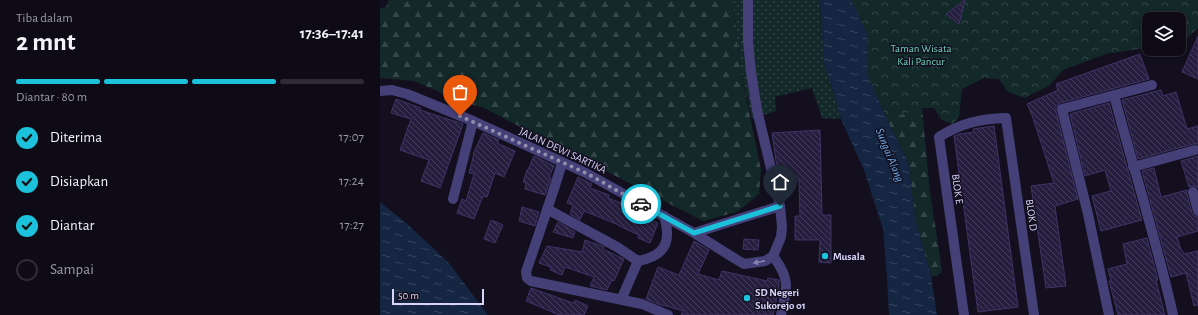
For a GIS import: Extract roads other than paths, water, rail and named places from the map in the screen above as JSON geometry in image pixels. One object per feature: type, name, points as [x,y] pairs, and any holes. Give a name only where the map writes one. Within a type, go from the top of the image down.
[{"type":"street","points":[[748,0],[748,42],[754,95],[780,206],[782,227],[781,237],[773,256],[781,267],[787,283],[781,315]]},
{"type":"street","points":[[1109,315],[1088,214],[1062,109],[1152,85]]},
{"type":"street","name":"JALAN DEWI SARTIKA","points":[[380,90],[392,90],[407,94],[473,121],[586,173],[694,233],[744,264],[765,261],[773,256]]},
{"type":"street","points":[[1114,95],[1133,167],[1142,193],[1173,315]]},
{"type":"street","name":"BLOK E","points":[[964,315],[939,137],[966,123],[987,118],[1006,118]]},
{"type":"street","name":"BLOK D","points":[[1006,118],[1034,315]]},
{"type":"street","points":[[454,199],[473,121]]},
{"type":"street","points":[[1133,167],[1195,150]]},
{"type":"street","points":[[562,163],[556,185],[546,209],[526,272],[527,278],[531,281],[642,304],[668,315]]},
{"type":"street","points":[[1193,192],[1198,211]]},
{"type":"street","points":[[694,233],[780,206]]},
{"type":"street","points":[[546,209],[617,247],[638,261],[649,259],[657,255],[664,248],[667,238],[667,226],[664,216]]},
{"type":"street","points":[[621,300],[638,261]]},
{"type":"water","name":"Sungai Alang","points":[[820,0],[851,0],[867,33],[868,76],[887,120],[908,162],[916,222],[931,276],[937,315],[889,315],[883,229],[864,170],[841,119],[824,62]]},
{"type":"water","points":[[380,202],[405,222],[448,262],[488,315],[380,315]]},
{"type":"place","name":"Musala","points":[[825,256]]},
{"type":"place","name":"SD Negeri Sukorejo 01","points":[[747,298]]},
{"type":"park label","name":"Taman Wisata Kali Pancur","points":[[921,54]]}]
